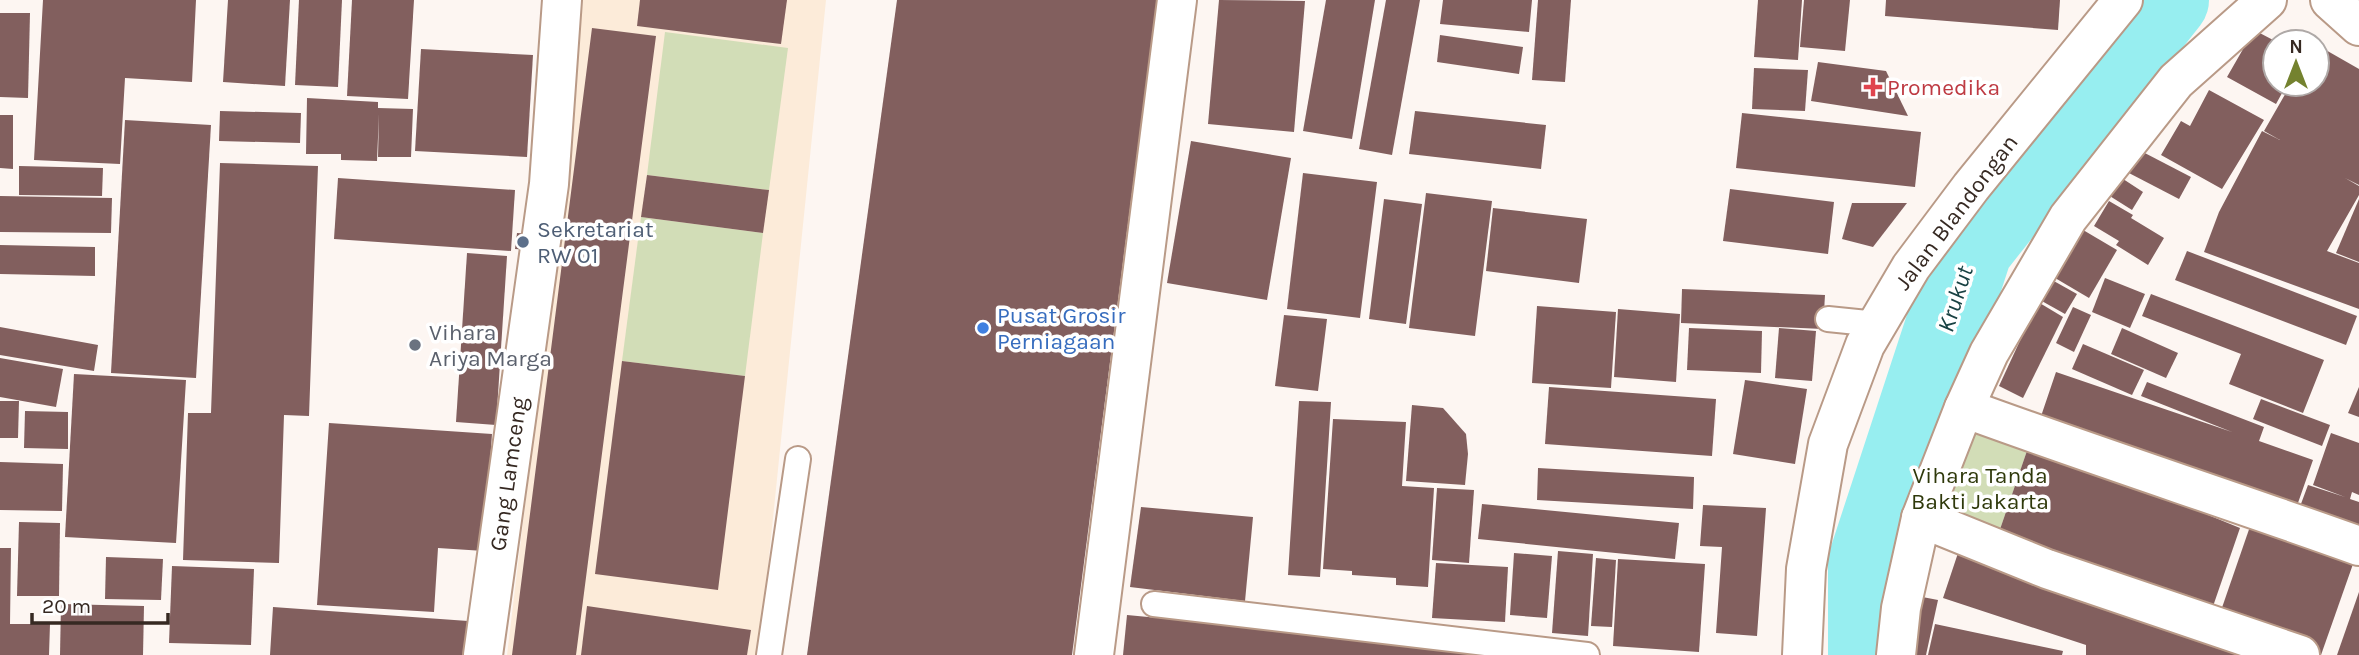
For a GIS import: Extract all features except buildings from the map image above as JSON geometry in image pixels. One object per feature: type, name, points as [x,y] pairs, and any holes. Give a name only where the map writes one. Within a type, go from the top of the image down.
[{"type":"street","name":"Gang Lamceng","points":[[483,655],[549,184],[562,0]]},
{"type":"street","points":[[1094,655],[1177,0]]},
{"type":"street","name":"Jalan Blandongan","points":[[1802,655],[1806,569],[1828,443],[1865,345],[1911,267],[2123,0]]},
{"type":"street","points":[[1896,655],[1901,608],[1921,518],[1964,408],[1989,353],[2068,218],[2176,81],[2267,0]]},
{"type":"street","points":[[2330,0],[2359,26]]},
{"type":"street","points":[[1964,408],[2359,545]]},
{"type":"street","points":[[1921,518],[2046,569],[2300,655]]},
{"type":"lane","points":[[1828,319],[1877,324]]},
{"type":"lane","points":[[769,655],[798,459]]},
{"type":"lane","points":[[1154,604],[1587,655]]},
{"type":"shaded area","points":[[583,0],[826,0],[759,655],[507,655]]},
{"type":"green space","points":[[665,32],[788,48],[769,190],[647,175]]},
{"type":"green space","points":[[641,217],[763,233],[745,376],[622,361]]},
{"type":"green space","name":"Vihara Tanda Bakti Jakarta","points":[[1972,422],[2030,442],[1996,541],[1936,511]]},
{"type":"waterway","name":"Krukut","points":[[1869,655],[1869,562],[1972,248],[2168,0]]},
{"type":"place","name":"Promedika","points":[[1873,87]]},
{"type":"place","name":"Sekretariat RW 01","points":[[523,242]]},
{"type":"place","name":"Pusat Grosir Perniagaan","points":[[983,328]]},
{"type":"place","name":"Vihara Ariya Marga","points":[[415,345]]}]
